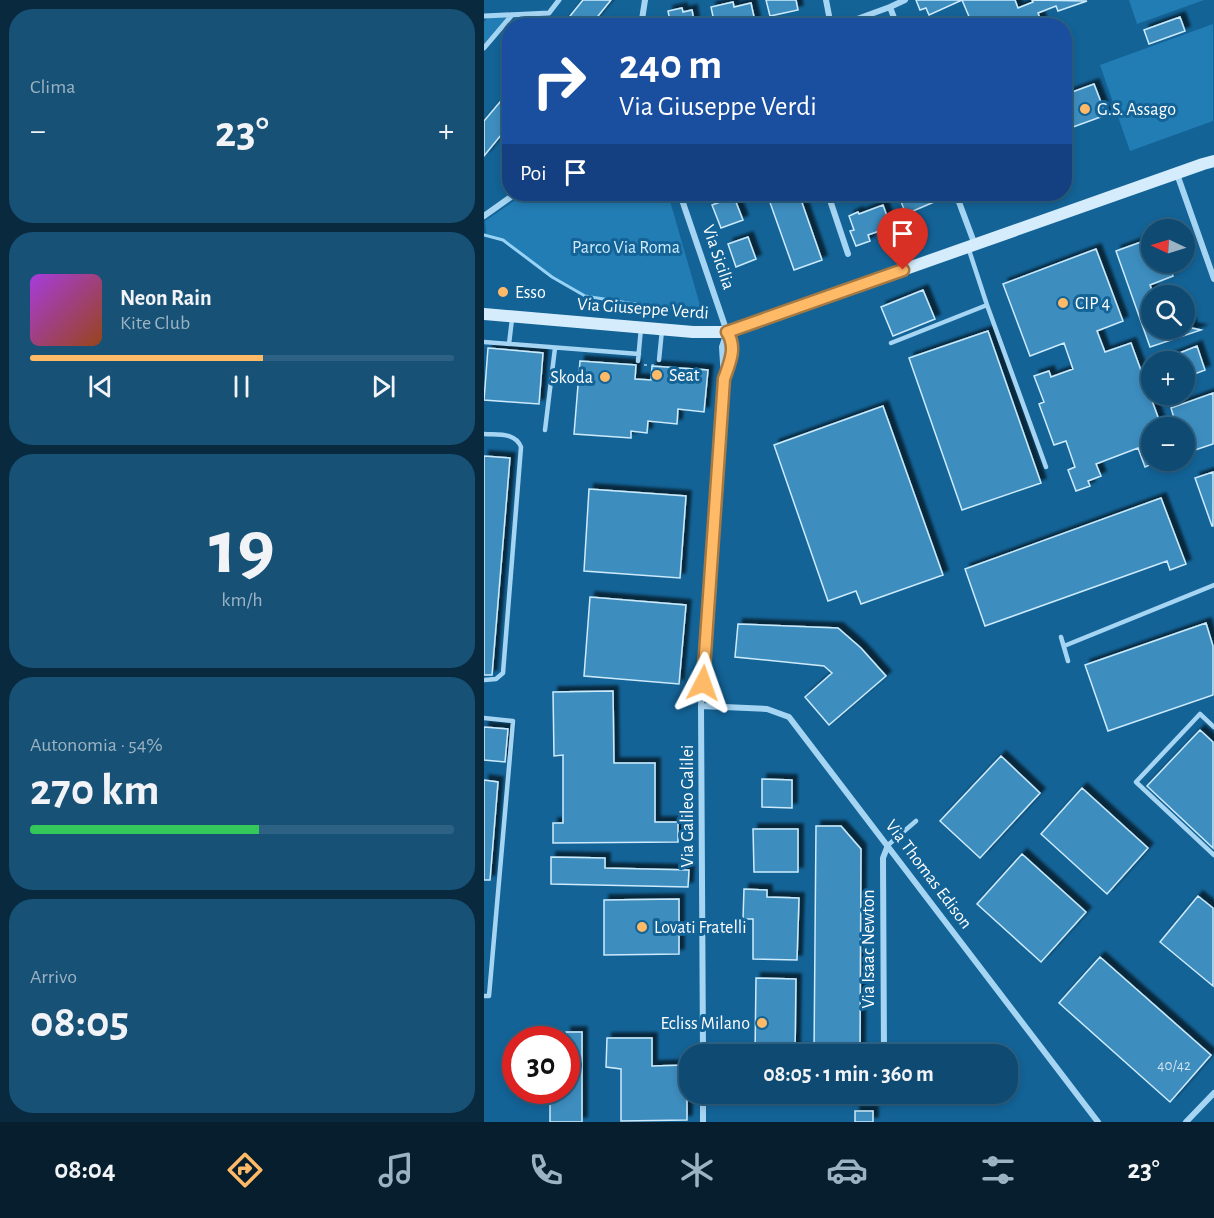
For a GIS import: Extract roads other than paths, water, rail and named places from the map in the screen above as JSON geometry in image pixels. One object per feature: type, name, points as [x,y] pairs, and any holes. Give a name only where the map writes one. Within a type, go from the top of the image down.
[{"type":"main road","name":"Via Giuseppe Verdi","points":[[484,314],[662,329],[727,332],[1208,163],[1213,155]]},
{"type":"street","points":[[484,16],[549,13],[559,0]]},
{"type":"street","points":[[642,18],[645,0]]},
{"type":"street","points":[[826,0],[829,18]]},
{"type":"street","points":[[860,18],[905,0]]},
{"type":"street","points":[[890,7],[894,18]]},
{"type":"street","points":[[484,48],[502,27]]},
{"type":"street","points":[[1177,173],[1213,279]]},
{"type":"street","points":[[484,216],[505,201]]},
{"type":"street","name":"Via Sicilia","points":[[682,201],[727,332]]},
{"type":"street","points":[[830,201],[848,254]]},
{"type":"street","points":[[958,201],[972,246]]},
{"type":"street","name":"Via Galileo Galilei","points":[[724,379],[733,349],[732,339],[727,332]]},
{"type":"street","name":"Via Galileo Galilei","points":[[703,1044],[701,706],[724,379],[722,347],[727,332]]},
{"type":"street","name":"Via Thomas Edison","points":[[701,706],[767,710],[789,717],[1098,1122]]},
{"type":"street","name":"Via Isaac Newton","points":[[884,1044],[883,858],[888,845]]},
{"type":"street","points":[[1186,1122],[1213,1093]]},
{"type":"street","points":[[703,1104],[703,1122]]},
{"type":"lane","points":[[972,246],[987,305],[1046,467]]},
{"type":"lane","points":[[891,344],[987,305]]},
{"type":"lane","points":[[509,344],[512,316]]},
{"type":"lane","points":[[638,361],[641,327]]},
{"type":"lane","points":[[659,360],[662,329]]},
{"type":"lane","points":[[484,342],[639,354]]},
{"type":"lane","points":[[545,430],[555,348]]},
{"type":"lane","points":[[484,434],[512,436],[518,440],[521,447],[503,673],[496,679],[484,680]]},
{"type":"lane","points":[[1064,646],[1213,585]]},
{"type":"lane","points":[[1061,637],[1068,661]]},
{"type":"lane","points":[[1213,727],[1200,714],[1136,782],[1213,855]]},
{"type":"lane","points":[[484,718],[513,721],[489,996],[484,996]]},
{"type":"lane","points":[[888,845],[916,821]]},
{"type":"waterway","points":[[484,235],[503,240],[552,277],[585,296],[702,312]]},
{"type":"place","name":"G.S. Assago","points":[[1085,109]]},
{"type":"place","name":"Esso","points":[[503,292]]},
{"type":"place","name":"CIP 4","points":[[1063,303]]},
{"type":"place","name":"Seat","points":[[657,375]]},
{"type":"place","name":"Skoda","points":[[605,377]]},
{"type":"place","name":"Lovati Fratelli","points":[[642,927]]},
{"type":"place","name":"Ecliss Milano","points":[[762,1023]]},
{"type":"park label","name":"Parco Via Roma","points":[[626,247]]}]
